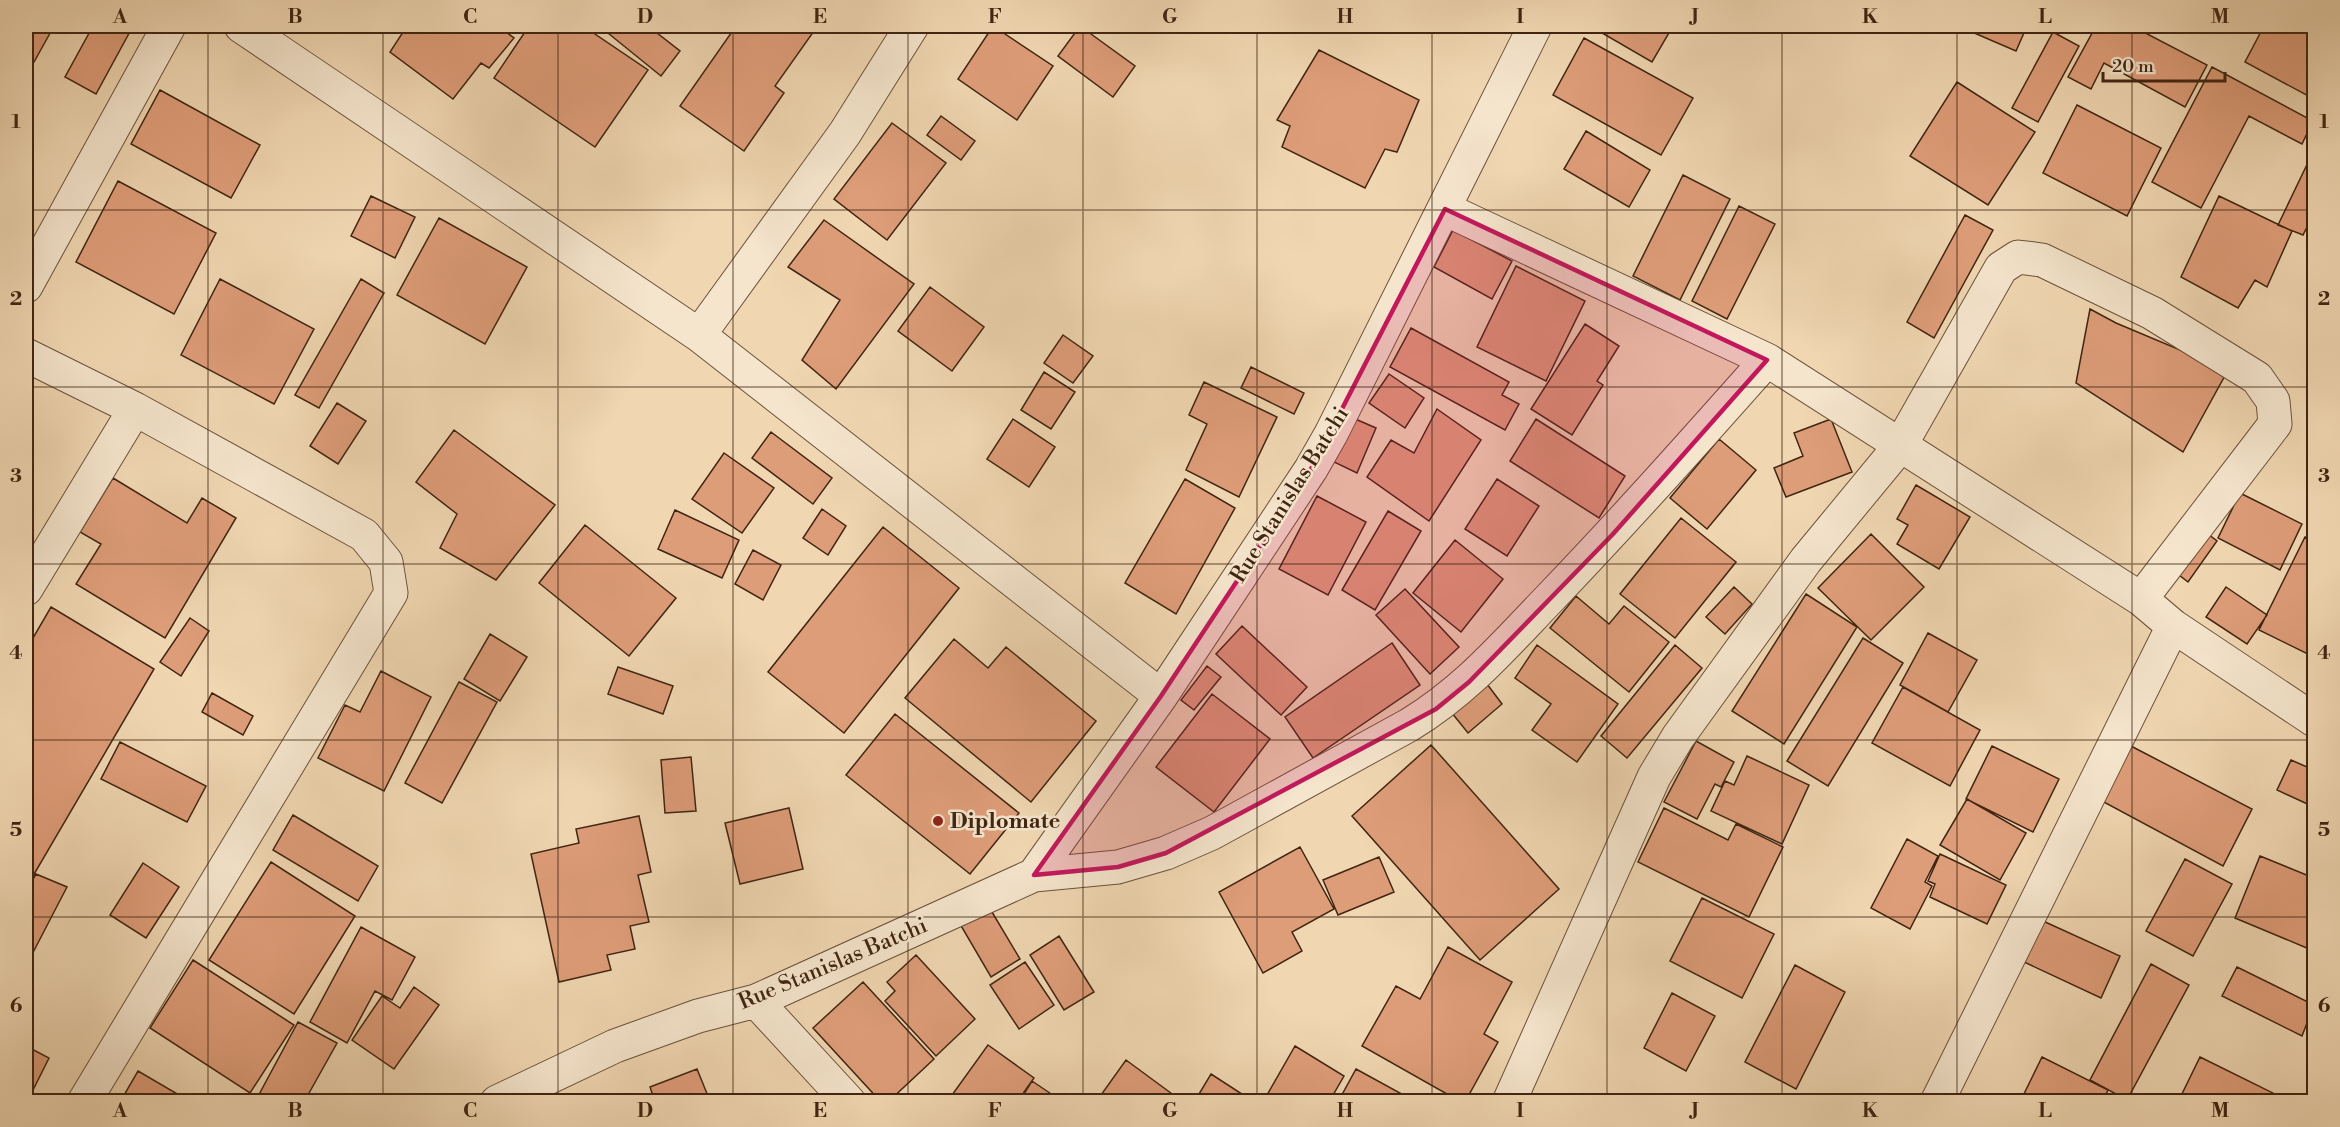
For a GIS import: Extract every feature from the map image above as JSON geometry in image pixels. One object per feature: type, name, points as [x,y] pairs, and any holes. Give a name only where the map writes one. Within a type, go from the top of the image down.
[{"type":"street","points":[[26,286],[169,26]]},
{"type":"street","points":[[241,26],[699,335],[1161,696]]},
{"type":"street","points":[[699,335],[845,133],[912,26]]},
{"type":"street","name":"Rue Stanislas Batchi","points":[[1034,875],[1161,696],[1311,469],[1445,209],[1535,26]]},
{"type":"street","points":[[1445,209],[1767,360],[2141,599],[2173,626],[2314,720]]},
{"type":"street","points":[[1509,1101],[1654,777],[1678,737],[1806,560],[1900,446],[2001,268],[2018,257],[2042,260],[2152,312],[2257,378],[2273,401],[2275,424],[2141,599]]},
{"type":"street","points":[[26,355],[135,409],[364,535],[386,562],[392,593],[84,1101]]},
{"type":"street","name":"Rue Stanislas Batchi","points":[[497,1101],[615,1046],[698,1016],[756,1001],[1034,875],[1118,867],[1166,853],[1212,833],[1436,709],[1469,682],[1612,534],[1767,360]]},
{"type":"street","points":[[26,589],[135,409]]},
{"type":"street","points":[[1937,1101],[2173,626]]},
{"type":"street","points":[[756,1001],[849,1101]]},
{"type":"highlighted area","points":[[1445,209],[1767,360],[1613,534],[1469,682],[1436,709],[1166,853],[1118,867],[1034,875],[1161,696],[1311,469]]},
{"type":"building","points":[[26,26],[54,26],[34,62],[26,57]]},
{"type":"building","points":[[93,26],[133,26],[96,94],[65,77]]},
{"type":"building","points":[[407,26],[498,26],[514,38],[489,68],[481,63],[453,99],[390,52]]},
{"type":"building","points":[[529,26],[583,26],[648,70],[595,147],[494,78]]},
{"type":"building","points":[[606,26],[648,26],[680,51],[661,76],[603,29]]},
{"type":"building","points":[[736,26],[806,26],[814,31],[775,86],[784,93],[744,151],[680,106]]},
{"type":"building","points":[[993,26],[1053,66],[1017,120],[958,79]]},
{"type":"building","points":[[1080,26],[1135,66],[1113,97],[1058,56]]},
{"type":"building","points":[[1590,26],[1673,26],[1652,62]]},
{"type":"building","points":[[1958,26],[2027,26],[2016,51]]},
{"type":"building","points":[[2096,26],[2132,26],[2207,65],[2185,107],[2104,63],[2091,89],[2068,77]]},
{"type":"building","points":[[2264,26],[2314,26],[2314,99],[2245,62]]},
{"type":"building","points":[[2053,32],[2079,46],[2038,122],[2012,108]]},
{"type":"building","points":[[1584,38],[1693,98],[1661,155],[1553,95]]},
{"type":"building","points":[[1319,50],[1419,100],[1397,152],[1385,149],[1365,188],[1282,147],[1290,126],[1277,120]]},
{"type":"building","points":[[2212,67],[2313,121],[2302,144],[2249,116],[2201,208],[2152,182]]},
{"type":"building","points":[[1957,82],[2035,132],[1988,205],[1910,156]]},
{"type":"building","points":[[160,90],[260,145],[231,198],[131,144]]},
{"type":"building","points":[[2077,105],[2161,148],[2127,216],[2043,173]]},
{"type":"building","points":[[941,116],[975,141],[961,160],[927,135]]},
{"type":"building","points":[[892,123],[946,163],[887,240],[834,199]]},
{"type":"building","points":[[1586,131],[1650,170],[1629,207],[1564,169]]},
{"type":"building","points":[[2314,150],[2314,213],[2303,235],[2278,225]]},
{"type":"building","points":[[1683,175],[1730,199],[1680,300],[1633,276]]},
{"type":"building","points":[[118,181],[216,233],[174,314],[76,262]]},
{"type":"building","points":[[371,196],[415,217],[395,258],[351,236]]},
{"type":"building","points":[[2219,196],[2292,231],[2267,287],[2255,280],[2238,308],[2181,277]]},
{"type":"building","points":[[1739,206],[1775,224],[1727,319],[1692,301]]},
{"type":"building","points":[[1965,215],[1993,230],[1934,338],[1907,322]]},
{"type":"building","points":[[439,218],[527,267],[485,344],[397,295]]},
{"type":"building","points":[[824,220],[914,284],[836,389],[802,360],[840,300],[788,267]]},
{"type":"building","points":[[1453,230],[1512,261],[1492,299],[1434,267]]},
{"type":"building","points":[[1516,266],[1585,301],[1546,381],[1477,347]]},
{"type":"building","points":[[220,279],[314,329],[274,404],[181,355]]},
{"type":"building","points":[[361,279],[384,293],[319,408],[295,395]]},
{"type":"building","points":[[930,287],[984,327],[952,371],[898,331]]},
{"type":"building","points":[[2090,309],[2116,323],[2228,370],[2183,452],[2076,383]]},
{"type":"building","points":[[1585,324],[1619,346],[1597,381],[1603,385],[1572,435],[1531,409]]},
{"type":"building","points":[[1411,328],[1509,382],[1502,395],[1519,404],[1505,430],[1390,367]]},
{"type":"building","points":[[1063,335],[1093,356],[1073,383],[1044,363]]},
{"type":"building","points":[[1251,367],[1304,393],[1294,414],[1241,388]]},
{"type":"building","points":[[1044,372],[1075,392],[1051,429],[1021,410]]},
{"type":"building","points":[[1389,374],[1424,398],[1405,428],[1369,403]]},
{"type":"building","points":[[1204,382],[1277,417],[1239,497],[1186,470],[1207,424],[1189,415]]},
{"type":"building","points":[[337,403],[366,421],[338,464],[310,446]]},
{"type":"building","points":[[1437,409],[1481,440],[1429,521],[1367,477],[1391,440],[1414,453]]},
{"type":"building","points":[[1353,418],[1376,428],[1357,473],[1334,462]]},
{"type":"building","points":[[1013,419],[1055,447],[1029,487],[987,459]]},
{"type":"building","points":[[1536,419],[1625,476],[1599,518],[1510,461]]},
{"type":"building","points":[[1831,419],[1852,472],[1786,497],[1774,468],[1803,456],[1794,433]]},
{"type":"building","points":[[454,430],[555,505],[496,580],[440,548],[457,514],[416,482]]},
{"type":"building","points":[[771,432],[832,478],[813,504],[752,458]]},
{"type":"building","points":[[1719,439],[1756,470],[1707,529],[1670,498]]},
{"type":"building","points":[[724,453],[774,488],[742,533],[692,499]]},
{"type":"building","points":[[113,478],[187,523],[202,498],[236,518],[165,638],[76,584],[101,544],[80,532]]},
{"type":"building","points":[[1185,479],[1235,508],[1176,614],[1125,583]]},
{"type":"building","points":[[1497,479],[1539,506],[1507,556],[1465,529]]},
{"type":"building","points":[[1916,485],[1970,517],[1939,569],[1897,544],[1908,525],[1897,519]]},
{"type":"building","points":[[2240,493],[2302,524],[2280,570],[2218,538]]},
{"type":"building","points":[[1317,496],[1366,522],[1328,595],[1279,569]]},
{"type":"building","points":[[822,509],[846,526],[828,555],[803,538]]},
{"type":"building","points":[[675,510],[739,540],[722,578],[658,549]]},
{"type":"building","points":[[1388,511],[1421,531],[1375,610],[1342,590]]},
{"type":"building","points":[[1681,518],[1736,562],[1675,638],[1620,594]]},
{"type":"building","points":[[585,525],[676,598],[629,656],[539,583]]},
{"type":"building","points":[[883,527],[959,588],[844,733],[768,672]]},
{"type":"building","points":[[2204,531],[2217,541],[2188,582],[2174,571]]},
{"type":"building","points":[[1871,534],[1924,587],[1871,640],[1818,588]]},
{"type":"building","points":[[2305,537],[2314,541],[2314,657],[2259,630]]},
{"type":"building","points":[[1455,540],[1503,579],[1461,632],[1413,593]]},
{"type":"building","points":[[753,550],[781,565],[763,600],[735,584]]},
{"type":"building","points":[[1734,587],[1752,604],[1725,634],[1706,617]]},
{"type":"building","points":[[2226,587],[2267,615],[2247,644],[2206,617]]},
{"type":"building","points":[[1405,589],[1459,647],[1430,674],[1376,615]]},
{"type":"building","points":[[1806,594],[1857,627],[1784,744],[1732,711]]},
{"type":"building","points":[[1576,596],[1609,624],[1624,606],[1669,642],[1629,692],[1550,628]]},
{"type":"building","points":[[51,607],[154,669],[26,888],[26,650]]},
{"type":"building","points":[[190,618],[209,631],[181,676],[160,662]]},
{"type":"building","points":[[1242,626],[1307,687],[1281,715],[1216,654]]},
{"type":"building","points":[[1928,633],[1977,660],[1948,712],[1900,685]]},
{"type":"building","points":[[490,634],[527,657],[500,701],[464,679]]},
{"type":"building","points":[[1863,638],[1903,663],[1828,786],[1787,761]]},
{"type":"building","points":[[954,639],[988,668],[1006,647],[1096,721],[1031,802],[905,698]]},
{"type":"building","points":[[1392,643],[1420,685],[1313,758],[1285,717]]},
{"type":"building","points":[[1537,645],[1618,704],[1577,762],[1532,730],[1551,704],[1515,678]]},
{"type":"building","points":[[1675,645],[1702,668],[1627,758],[1601,736]]},
{"type":"building","points":[[1207,666],[1221,677],[1194,710],[1181,700]]},
{"type":"building","points":[[618,667],[673,686],[663,714],[608,694]]},
{"type":"building","points":[[381,671],[431,697],[384,791],[318,758],[345,705],[360,712]]},
{"type":"building","points":[[459,682],[497,702],[442,803],[405,783]]},
{"type":"building","points":[[1487,684],[1502,704],[1468,733],[1452,713]]},
{"type":"building","points":[[1903,687],[1980,730],[1950,786],[1872,743]]},
{"type":"building","points":[[212,693],[253,716],[243,735],[202,712]]},
{"type":"building","points":[[1212,694],[1270,739],[1214,812],[1156,767]]},
{"type":"building","points":[[895,714],[1019,813],[970,874],[846,775]]},
{"type":"building","points":[[1696,741],[1734,762],[1721,787],[1715,784],[1697,819],[1664,802]]},
{"type":"building","points":[[120,742],[206,786],[187,822],[101,779]]},
{"type":"building","points":[[1431,745],[1559,889],[1480,960],[1352,816]]},
{"type":"building","points":[[2129,745],[2252,809],[2223,866],[2100,800]]},
{"type":"building","points":[[1992,746],[2059,779],[2033,832],[1966,799]]},
{"type":"building","points":[[1747,756],[1809,785],[1782,844],[1711,811],[1725,781],[1734,785]]},
{"type":"building","points":[[691,757],[696,811],[665,813],[661,760]]},
{"type":"building","points":[[2291,760],[2314,770],[2314,807],[2277,790]]},
{"type":"building","points":[[1967,799],[2026,833],[2000,880],[1940,845]]},
{"type":"building","points":[[789,808],[803,869],[740,884],[725,823]]},
{"type":"building","points":[[1664,808],[1728,840],[1736,824],[1783,847],[1749,917],[1638,862]]},
{"type":"building","points":[[293,815],[378,866],[358,901],[273,850]]},
{"type":"building","points":[[639,816],[651,872],[638,875],[649,922],[630,926],[635,949],[607,955],[611,970],[559,982],[531,854],[579,843],[576,829]]},
{"type":"building","points":[[1907,839],[1938,856],[1925,882],[1932,886],[1910,929],[1871,908]]},
{"type":"building","points":[[1300,847],[1334,909],[1292,932],[1302,951],[1263,973],[1219,892]]},
{"type":"building","points":[[1940,854],[2006,885],[1987,924],[1930,897],[1935,884],[1928,881]]},
{"type":"building","points":[[2260,856],[2314,878],[2314,951],[2235,918]]},
{"type":"building","points":[[1379,857],[1394,892],[1338,915],[1323,880]]},
{"type":"building","points":[[2185,859],[2232,884],[2193,956],[2146,931]]},
{"type":"building","points":[[271,862],[355,916],[294,1014],[209,960]]},
{"type":"building","points":[[143,863],[179,887],[146,938],[110,915]]},
{"type":"building","points":[[36,874],[67,887],[26,966],[26,891]]},
{"type":"building","points":[[1702,898],[1774,934],[1742,998],[1670,961]]},
{"type":"building","points":[[989,907],[1020,959],[991,977],[960,924]]},
{"type":"building","points":[[2043,921],[2120,956],[2101,998],[2024,962]]},
{"type":"building","points":[[361,927],[415,957],[392,1000],[375,991],[347,1043],[310,1022]]},
{"type":"building","points":[[1059,936],[1094,992],[1064,1010],[1030,955]]},
{"type":"building","points":[[1448,947],[1512,982],[1484,1034],[1498,1042],[1465,1102],[1461,1102],[1362,1046],[1396,986],[1420,999]]},
{"type":"building","points":[[916,955],[975,1019],[936,1056],[885,1001],[895,991],[887,982]]},
{"type":"building","points":[[193,960],[294,1025],[250,1093],[150,1028]]},
{"type":"building","points":[[1025,962],[1054,1005],[1019,1029],[990,985]]},
{"type":"building","points":[[2151,964],[2189,985],[2127,1100],[2090,1080]]},
{"type":"building","points":[[1795,965],[1845,992],[1796,1089],[1745,1062]]},
{"type":"building","points":[[2237,967],[2314,1005],[2302,1036],[2222,996]]},
{"type":"building","points":[[863,982],[934,1059],[888,1102],[881,1102],[813,1028]]},
{"type":"building","points":[[414,987],[439,1005],[394,1069],[352,1040],[382,996],[400,1008]]},
{"type":"building","points":[[1672,993],[1715,1016],[1686,1071],[1644,1048]]},
{"type":"building","points":[[298,1022],[337,1043],[304,1102],[255,1102]]},
{"type":"building","points":[[988,1045],[1034,1078],[1017,1102],[947,1102]]},
{"type":"building","points":[[26,1046],[49,1058],[27,1102],[26,1102]]},
{"type":"building","points":[[1295,1046],[1344,1076],[1329,1102],[1263,1102]]},
{"type":"building","points":[[2042,1057],[2108,1090],[2102,1102],[2020,1102]]},
{"type":"building","points":[[2200,1057],[2289,1101],[2178,1102]]},
{"type":"building","points":[[1126,1060],[1183,1102],[1096,1102]]},
{"type":"building","points":[[697,1069],[708,1096],[694,1102],[655,1102],[650,1087]]},
{"type":"building","points":[[1356,1069],[1411,1099],[1410,1102],[1338,1102]]},
{"type":"building","points":[[138,1071],[191,1102],[120,1102]]},
{"type":"building","points":[[1211,1074],[1248,1098],[1245,1102],[1201,1102],[1196,1099]]},
{"type":"building","points":[[1032,1081],[1063,1102],[1019,1102]]},
{"type":"place","name":"Diplomate","points":[[938,821]]}]
